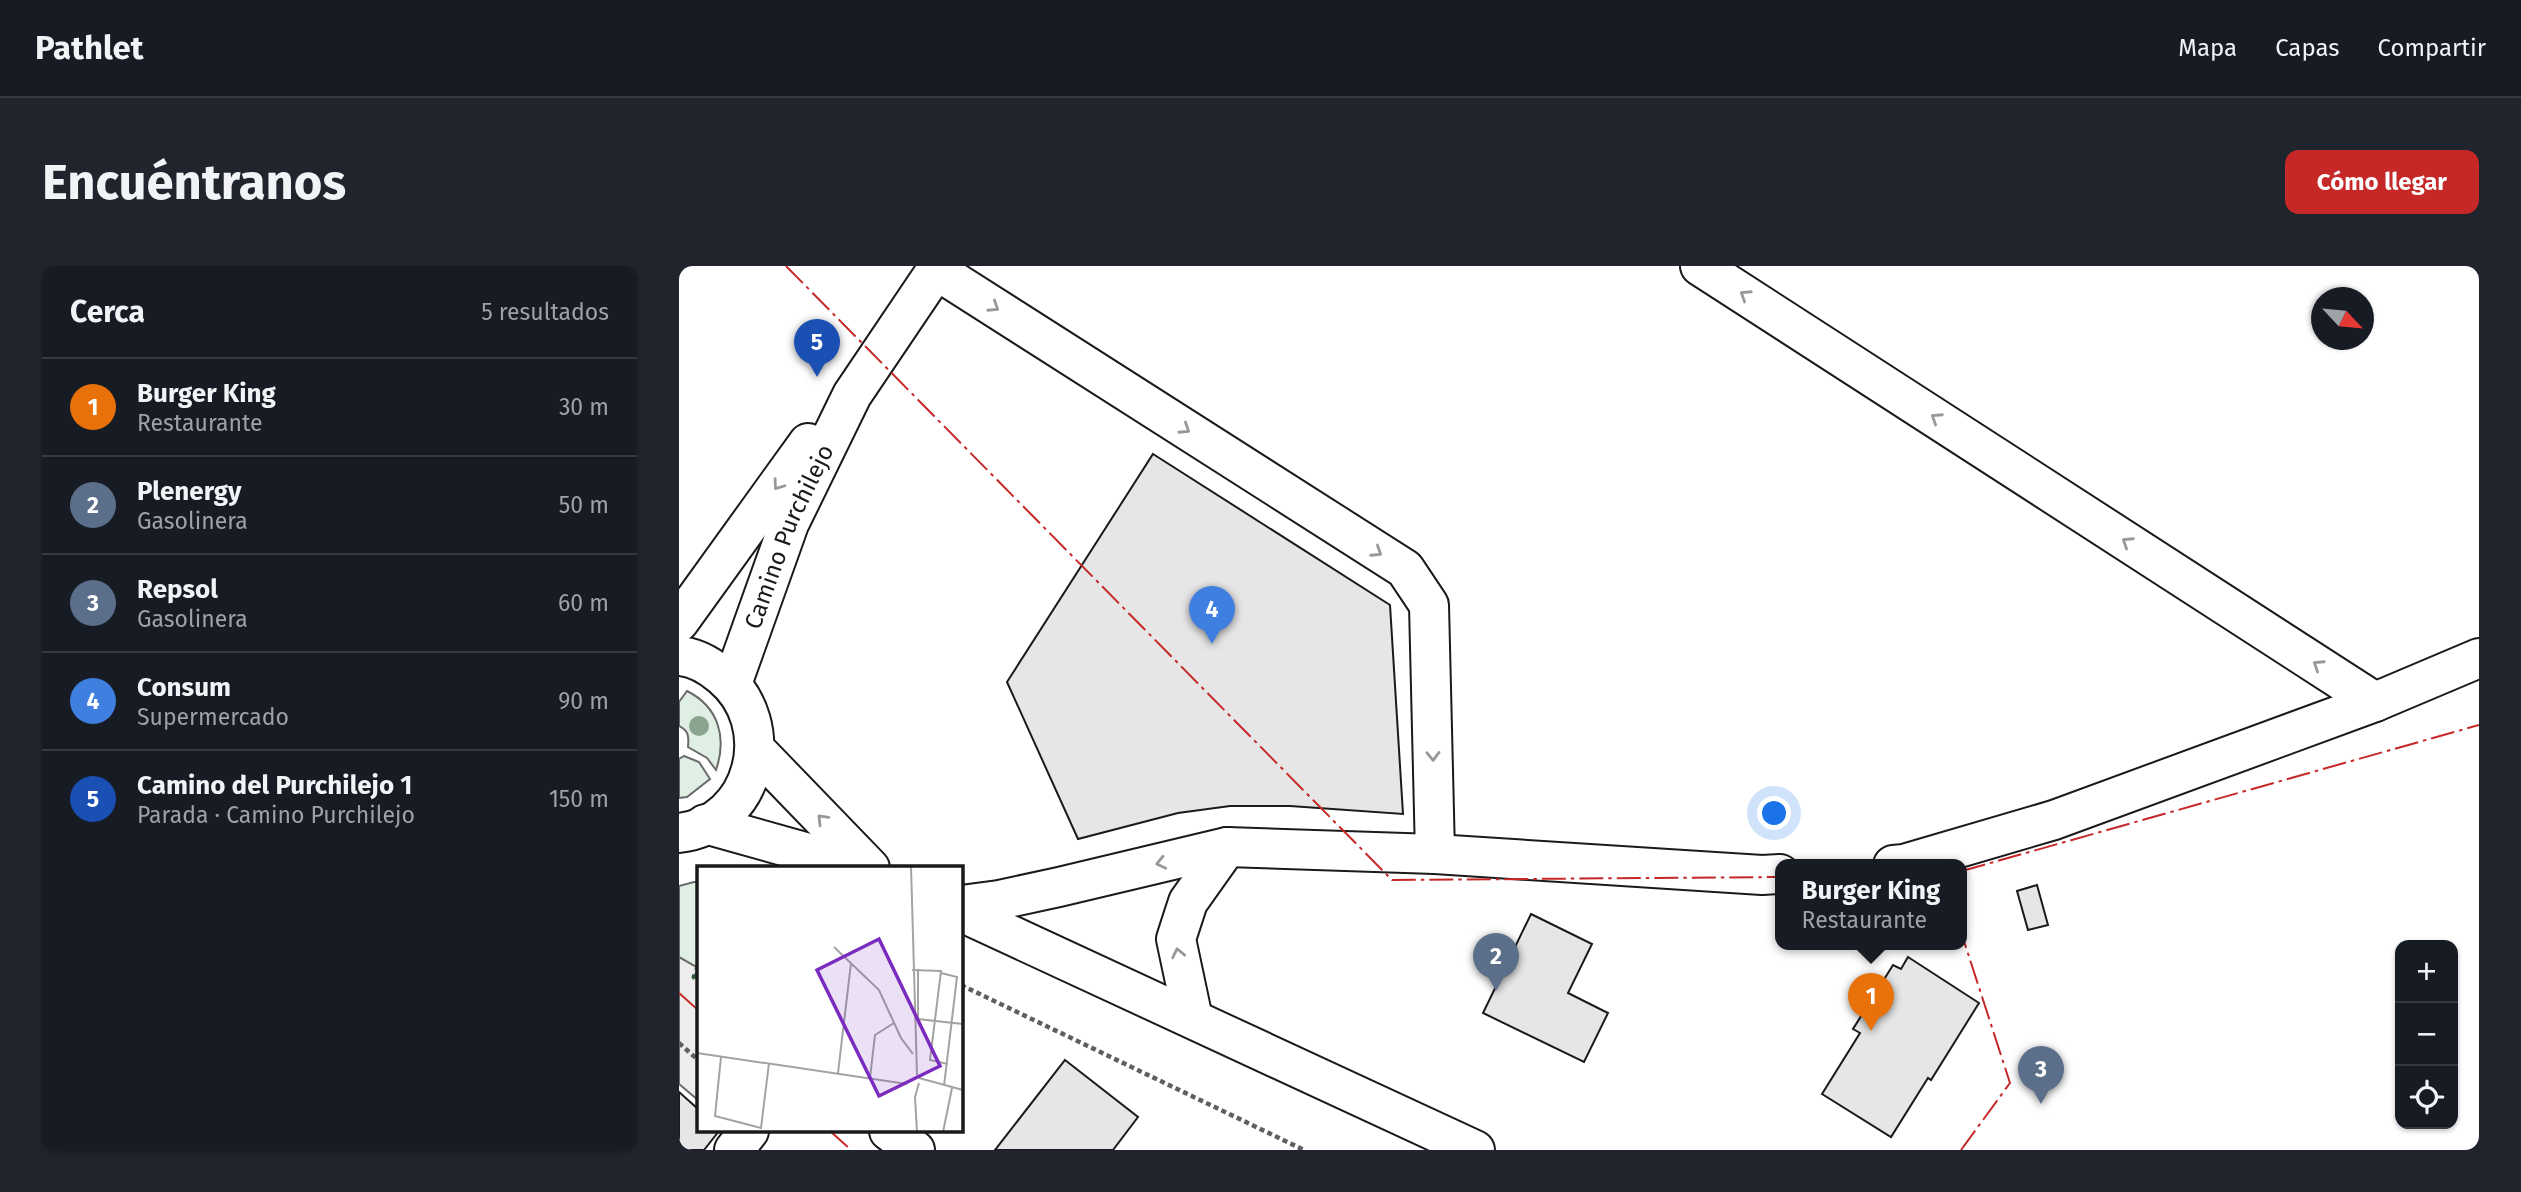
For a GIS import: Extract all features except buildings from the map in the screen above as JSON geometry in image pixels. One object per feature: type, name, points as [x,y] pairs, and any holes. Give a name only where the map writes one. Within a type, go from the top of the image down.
[{"type":"street","points":[[1700,266],[2375,702]]},
{"type":"street","points":[[937,268],[1405,569],[1429,605],[1435,854]]},
{"type":"street","name":"Camino Purchilejo","points":[[679,621],[808,443],[852,394],[937,268]]},
{"type":"street","name":"Camino Purchilejo","points":[[732,684],[789,524],[852,394]]},
{"type":"street","points":[[679,656],[711,666],[732,684],[747,705],[754,731],[755,749],[748,780],[731,806],[719,817],[692,829]]},
{"type":"street","points":[[1921,859],[2054,820],[2375,702],[2479,658]]},
{"type":"street","points":[[755,749],[868,866]]},
{"type":"street","points":[[692,829],[853,866]]},
{"type":"street","points":[[1193,1019],[1176,939],[1188,902],[1227,847]]},
{"type":"street","points":[[963,905],[1059,887],[1227,847],[1435,854],[1748,874],[1775,873]]},
{"type":"street","points":[[963,913],[1475,1150]]},
{"type":"street","points":[[734,1150],[748,1132]]},
{"type":"street","points":[[890,1132],[915,1150]]},
{"type":"path","points":[[963,986],[1304,1150]]},
{"type":"path","points":[[679,1043],[697,1059]]},
{"type":"green space","points":[[687,691],[707,706],[718,724],[721,746],[716,770],[707,758],[688,747],[688,735],[679,726],[679,702]]},
{"type":"green space","points":[[684,756],[699,762],[710,779],[687,797],[679,798],[679,759]]},
{"type":"green space","points":[[697,882],[697,968],[679,957],[679,886]]},
{"type":"shaded area","points":[[679,957],[697,967],[694,977],[697,979],[697,1099],[679,1084]]},
{"type":"hedge","points":[[697,970],[694,977],[697,979]]},
{"type":"power","points":[[786,266],[1392,880],[1775,877]]},
{"type":"power","points":[[1967,870],[2479,725]]},
{"type":"power","points":[[1961,1150],[2010,1083],[1967,950]]},
{"type":"power","points":[[679,993],[697,1009]]},
{"type":"power","points":[[831,1132],[851,1150]]},
{"type":"place","name":"Camino del Purchilejo 1","points":[[817,377]]},
{"type":"place","name":"Consum","points":[[1212,644]]},
{"type":"place","name":"Plenergy","points":[[1496,991]]},
{"type":"place","name":"Burger King","points":[[1871,1031]]},
{"type":"place","name":"Repsol","points":[[2041,1104]]}]
